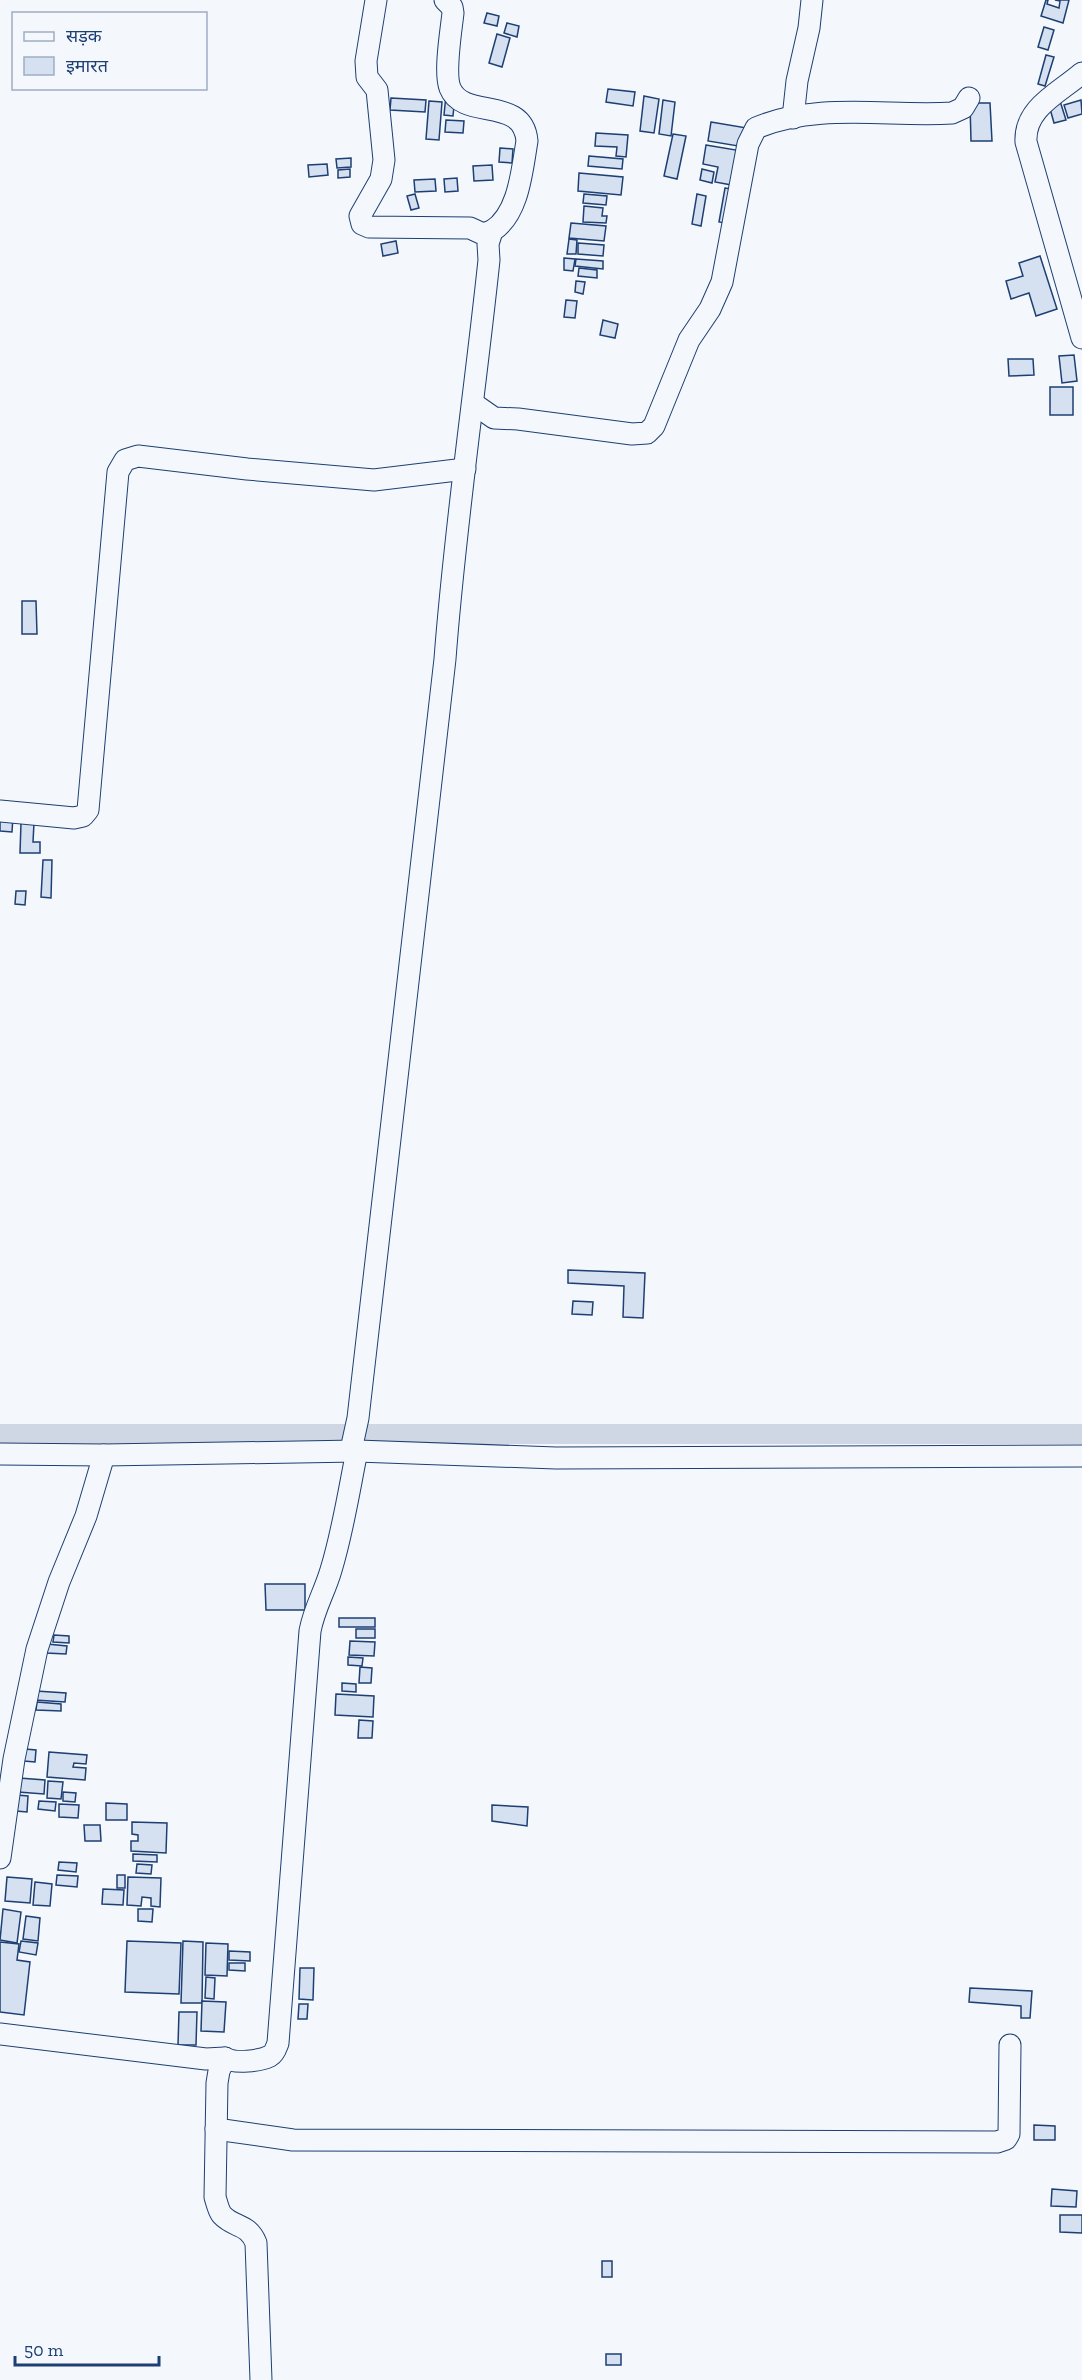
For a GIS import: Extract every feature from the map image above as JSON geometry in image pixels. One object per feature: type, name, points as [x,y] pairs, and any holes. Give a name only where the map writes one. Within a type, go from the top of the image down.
[{"type":"street","points":[[376,0],[366,61],[367,77],[377,90],[384,160],[381,179],[360,216],[362,224],[369,227],[470,228],[483,234],[501,226],[516,194],[525,153],[526,133],[524,126],[515,117],[464,102],[452,92],[448,78],[453,13],[452,7],[445,0]]},
{"type":"street","points":[[792,118],[812,0]]},
{"type":"street","points":[[1082,73],[1032,115],[1026,132],[1026,142],[1082,338]]},
{"type":"street","points":[[474,404],[494,418],[528,420],[632,435],[640,435],[651,430],[689,340],[710,309],[722,282],[741,176],[756,128],[792,118],[843,113],[952,113],[963,108],[969,98]]},
{"type":"street","points":[[0,2034],[206,2059],[225,2058],[231,2061],[268,2057],[274,2052],[278,2043],[310,1631],[312,1616],[331,1572],[338,1546],[354,1450],[446,658],[450,586],[474,404],[489,260],[488,244],[492,231]]},
{"type":"street","points":[[0,811],[74,818],[83,816],[88,810],[118,472],[125,460],[138,456],[247,469],[374,480],[465,469]]},
{"type":"street","points":[[0,1454],[104,1455],[354,1450],[556,1458],[1082,1456]]},
{"type":"street","points":[[0,1858],[14,1759],[37,1649],[58,1582],[86,1516],[104,1455]]},
{"type":"street","points":[[216,2130],[293,2140],[997,2142],[1006,2139],[1009,2134],[1010,2045]]},
{"type":"street","points":[[225,2058],[217,2083],[215,2196],[220,2213],[247,2229],[253,2234],[256,2243],[261,2380]]},
{"type":"building","points":[[1046,0],[1048,0],[1047,4],[1059,8],[1060,1],[1055,0],[1069,0],[1063,23],[1041,16]]},
{"type":"building","points":[[487,13],[499,16],[497,26],[484,23]]},
{"type":"building","points":[[507,23],[519,26],[517,37],[504,33]]},
{"type":"building","points":[[1044,27],[1054,30],[1048,50],[1038,47]]},
{"type":"building","points":[[497,34],[510,38],[502,67],[489,63]]},
{"type":"building","points":[[1046,55],[1054,57],[1045,86],[1038,84]]},
{"type":"building","points":[[608,89],[635,92],[633,106],[606,102]]},
{"type":"building","points":[[446,95],[455,96],[453,116],[444,115]]},
{"type":"building","points":[[644,96],[659,99],[654,133],[640,131]]},
{"type":"building","points":[[391,98],[426,100],[425,112],[390,110]]},
{"type":"building","points":[[663,100],[675,102],[671,136],[659,134]]},
{"type":"building","points":[[1081,100],[1082,114],[1068,118],[1064,105]]},
{"type":"building","points":[[429,101],[442,102],[439,140],[426,139]]},
{"type":"building","points":[[1060,101],[1066,120],[1054,123],[1049,105]]},
{"type":"building","points":[[970,103],[990,103],[992,141],[971,141]]},
{"type":"building","points":[[446,120],[464,121],[463,133],[445,132]]},
{"type":"building","points":[[711,122],[747,128],[744,147],[708,141]]},
{"type":"building","points":[[596,133],[628,135],[626,157],[616,156],[617,147],[595,146]]},
{"type":"building","points":[[673,134],[686,136],[677,179],[664,176]]},
{"type":"building","points":[[706,145],[742,151],[737,186],[715,182],[718,167],[703,164]]},
{"type":"building","points":[[500,148],[513,149],[512,163],[499,162]]},
{"type":"building","points":[[589,156],[623,159],[622,169],[588,166]]},
{"type":"building","points":[[351,158],[351,167],[337,168],[336,159]]},
{"type":"building","points":[[327,164],[328,175],[309,177],[308,165]]},
{"type":"building","points":[[492,165],[493,180],[474,181],[473,166]]},
{"type":"building","points":[[350,169],[350,177],[338,178],[338,170]]},
{"type":"building","points":[[702,169],[714,172],[712,183],[700,180]]},
{"type":"building","points":[[579,173],[623,177],[621,195],[578,191]]},
{"type":"building","points":[[457,178],[458,191],[445,192],[444,179]]},
{"type":"building","points":[[435,179],[436,191],[415,192],[414,180]]},
{"type":"building","points":[[725,188],[737,190],[731,224],[719,222]]},
{"type":"building","points":[[415,194],[419,208],[411,210],[407,196]]},
{"type":"building","points":[[584,194],[607,196],[606,205],[583,203]]},
{"type":"building","points":[[697,194],[706,196],[701,226],[692,224]]},
{"type":"building","points":[[584,206],[603,208],[602,216],[607,216],[606,223],[583,222]]},
{"type":"building","points":[[571,223],[606,226],[604,241],[569,238]]},
{"type":"building","points":[[569,239],[577,240],[576,254],[567,254]]},
{"type":"building","points":[[396,241],[398,253],[383,256],[381,244]]},
{"type":"building","points":[[578,243],[604,245],[603,256],[578,254]]},
{"type":"building","points":[[1040,256],[1057,309],[1036,316],[1029,293],[1011,299],[1006,281],[1023,276],[1019,263]]},
{"type":"building","points":[[564,258],[575,259],[573,271],[564,270]]},
{"type":"building","points":[[576,259],[603,261],[603,269],[575,266]]},
{"type":"building","points":[[579,268],[597,270],[597,278],[578,276]]},
{"type":"building","points":[[576,281],[585,282],[583,294],[575,292]]},
{"type":"building","points":[[566,300],[577,301],[575,318],[564,317]]},
{"type":"building","points":[[603,320],[618,324],[615,338],[600,335]]},
{"type":"building","points":[[1074,355],[1077,381],[1062,383],[1059,356]]},
{"type":"building","points":[[1008,359],[1033,359],[1034,375],[1009,376]]},
{"type":"building","points":[[1050,387],[1073,387],[1073,415],[1050,415]]},
{"type":"building","points":[[22,601],[36,601],[37,634],[22,634]]},
{"type":"building","points":[[0,816],[13,816],[12,832],[0,831]]},
{"type":"building","points":[[21,823],[34,823],[33,842],[40,842],[40,853],[20,853]]},
{"type":"building","points":[[43,860],[52,860],[51,898],[41,897]]},
{"type":"building","points":[[16,891],[26,891],[25,905],[15,904]]},
{"type":"building","points":[[568,1270],[645,1273],[643,1318],[623,1317],[624,1286],[568,1283]]},
{"type":"building","points":[[573,1301],[593,1302],[592,1315],[572,1314]]},
{"type":"building","points":[[265,1584],[305,1584],[305,1610],[266,1610]]},
{"type":"building","points":[[339,1618],[375,1618],[375,1627],[339,1627]]},
{"type":"building","points":[[356,1629],[375,1629],[375,1638],[356,1638]]},
{"type":"building","points":[[54,1635],[69,1636],[69,1643],[53,1642]]},
{"type":"building","points":[[350,1641],[375,1642],[374,1656],[349,1655]]},
{"type":"building","points":[[47,1644],[67,1646],[66,1654],[46,1653]]},
{"type":"building","points":[[348,1657],[363,1658],[362,1666],[348,1665]]},
{"type":"building","points":[[360,1667],[372,1668],[371,1683],[359,1683]]},
{"type":"building","points":[[342,1683],[356,1684],[356,1692],[342,1691]]},
{"type":"building","points":[[36,1691],[66,1693],[65,1702],[35,1700]]},
{"type":"building","points":[[336,1694],[374,1696],[373,1717],[335,1715]]},
{"type":"building","points":[[37,1702],[61,1704],[61,1711],[36,1710]]},
{"type":"building","points":[[359,1720],[373,1721],[372,1738],[358,1738]]},
{"type":"building","points":[[25,1749],[36,1750],[35,1762],[24,1761]]},
{"type":"building","points":[[49,1752],[87,1755],[86,1764],[74,1763],[73,1767],[86,1768],[85,1780],[47,1777]]},
{"type":"building","points":[[19,1778],[45,1780],[44,1794],[18,1792]]},
{"type":"building","points":[[48,1781],[63,1782],[61,1799],[47,1798]]},
{"type":"building","points":[[63,1792],[76,1793],[75,1802],[63,1801]]},
{"type":"building","points":[[17,1795],[28,1796],[27,1812],[16,1811]]},
{"type":"building","points":[[39,1801],[56,1802],[55,1811],[38,1809]]},
{"type":"building","points":[[106,1803],[127,1804],[127,1820],[106,1820]]},
{"type":"building","points":[[59,1804],[79,1805],[78,1818],[59,1817]]},
{"type":"building","points":[[492,1805],[528,1807],[527,1826],[492,1821]]},
{"type":"building","points":[[132,1822],[167,1823],[166,1853],[131,1851],[131,1841],[138,1841],[138,1835],[132,1834]]},
{"type":"building","points":[[84,1825],[100,1825],[101,1841],[85,1841]]},
{"type":"building","points":[[133,1854],[157,1855],[157,1862],[133,1861]]},
{"type":"building","points":[[59,1862],[77,1863],[76,1872],[58,1870]]},
{"type":"building","points":[[137,1864],[152,1865],[151,1874],[136,1873]]},
{"type":"building","points":[[57,1875],[78,1876],[77,1887],[56,1885]]},
{"type":"building","points":[[117,1875],[125,1875],[125,1888],[117,1888]]},
{"type":"building","points":[[7,1877],[32,1879],[30,1903],[5,1901]]},
{"type":"building","points":[[128,1877],[161,1878],[160,1907],[151,1906],[151,1898],[142,1897],[141,1906],[127,1905]]},
{"type":"building","points":[[35,1882],[52,1884],[50,1906],[33,1905]]},
{"type":"building","points":[[103,1889],[124,1890],[123,1905],[102,1904]]},
{"type":"building","points":[[3,1909],[21,1912],[17,1943],[0,1940]]},
{"type":"building","points":[[138,1909],[153,1909],[152,1922],[138,1921]]},
{"type":"building","points":[[26,1916],[40,1918],[38,1941],[23,1939]]},
{"type":"building","points":[[21,1941],[38,1943],[36,1955],[19,1952]]},
{"type":"building","points":[[127,1941],[181,1943],[179,1994],[125,1992]]},
{"type":"building","points":[[183,1941],[203,1942],[202,2003],[181,2003]]},
{"type":"building","points":[[0,1942],[19,1944],[17,1960],[30,1962],[24,2015],[0,2012]]},
{"type":"building","points":[[206,1943],[228,1944],[227,1976],[205,1975]]},
{"type":"building","points":[[229,1951],[250,1952],[250,1961],[229,1960]]},
{"type":"building","points":[[229,1963],[245,1963],[245,1971],[229,1970]]},
{"type":"building","points":[[300,1968],[314,1968],[313,2000],[299,1999]]},
{"type":"building","points":[[206,1977],[215,1978],[214,1999],[205,1998]]},
{"type":"building","points":[[970,1988],[1032,1991],[1030,2018],[1021,2018],[1021,2006],[969,2002]]},
{"type":"building","points":[[202,2001],[226,2002],[224,2032],[201,2031]]},
{"type":"building","points":[[299,2004],[308,2004],[307,2019],[298,2019]]},
{"type":"building","points":[[179,2012],[197,2012],[196,2045],[178,2045]]},
{"type":"building","points":[[1034,2125],[1055,2126],[1055,2140],[1034,2140]]},
{"type":"building","points":[[1052,2189],[1077,2191],[1076,2207],[1051,2206]]},
{"type":"building","points":[[1060,2215],[1082,2215],[1082,2233],[1060,2232]]},
{"type":"building","points":[[602,2261],[612,2261],[612,2277],[602,2277]]},
{"type":"building","points":[[606,2354],[621,2354],[621,2365],[606,2365]]},
{"type":"waterway","points":[[0,1434],[1082,1434]]}]
